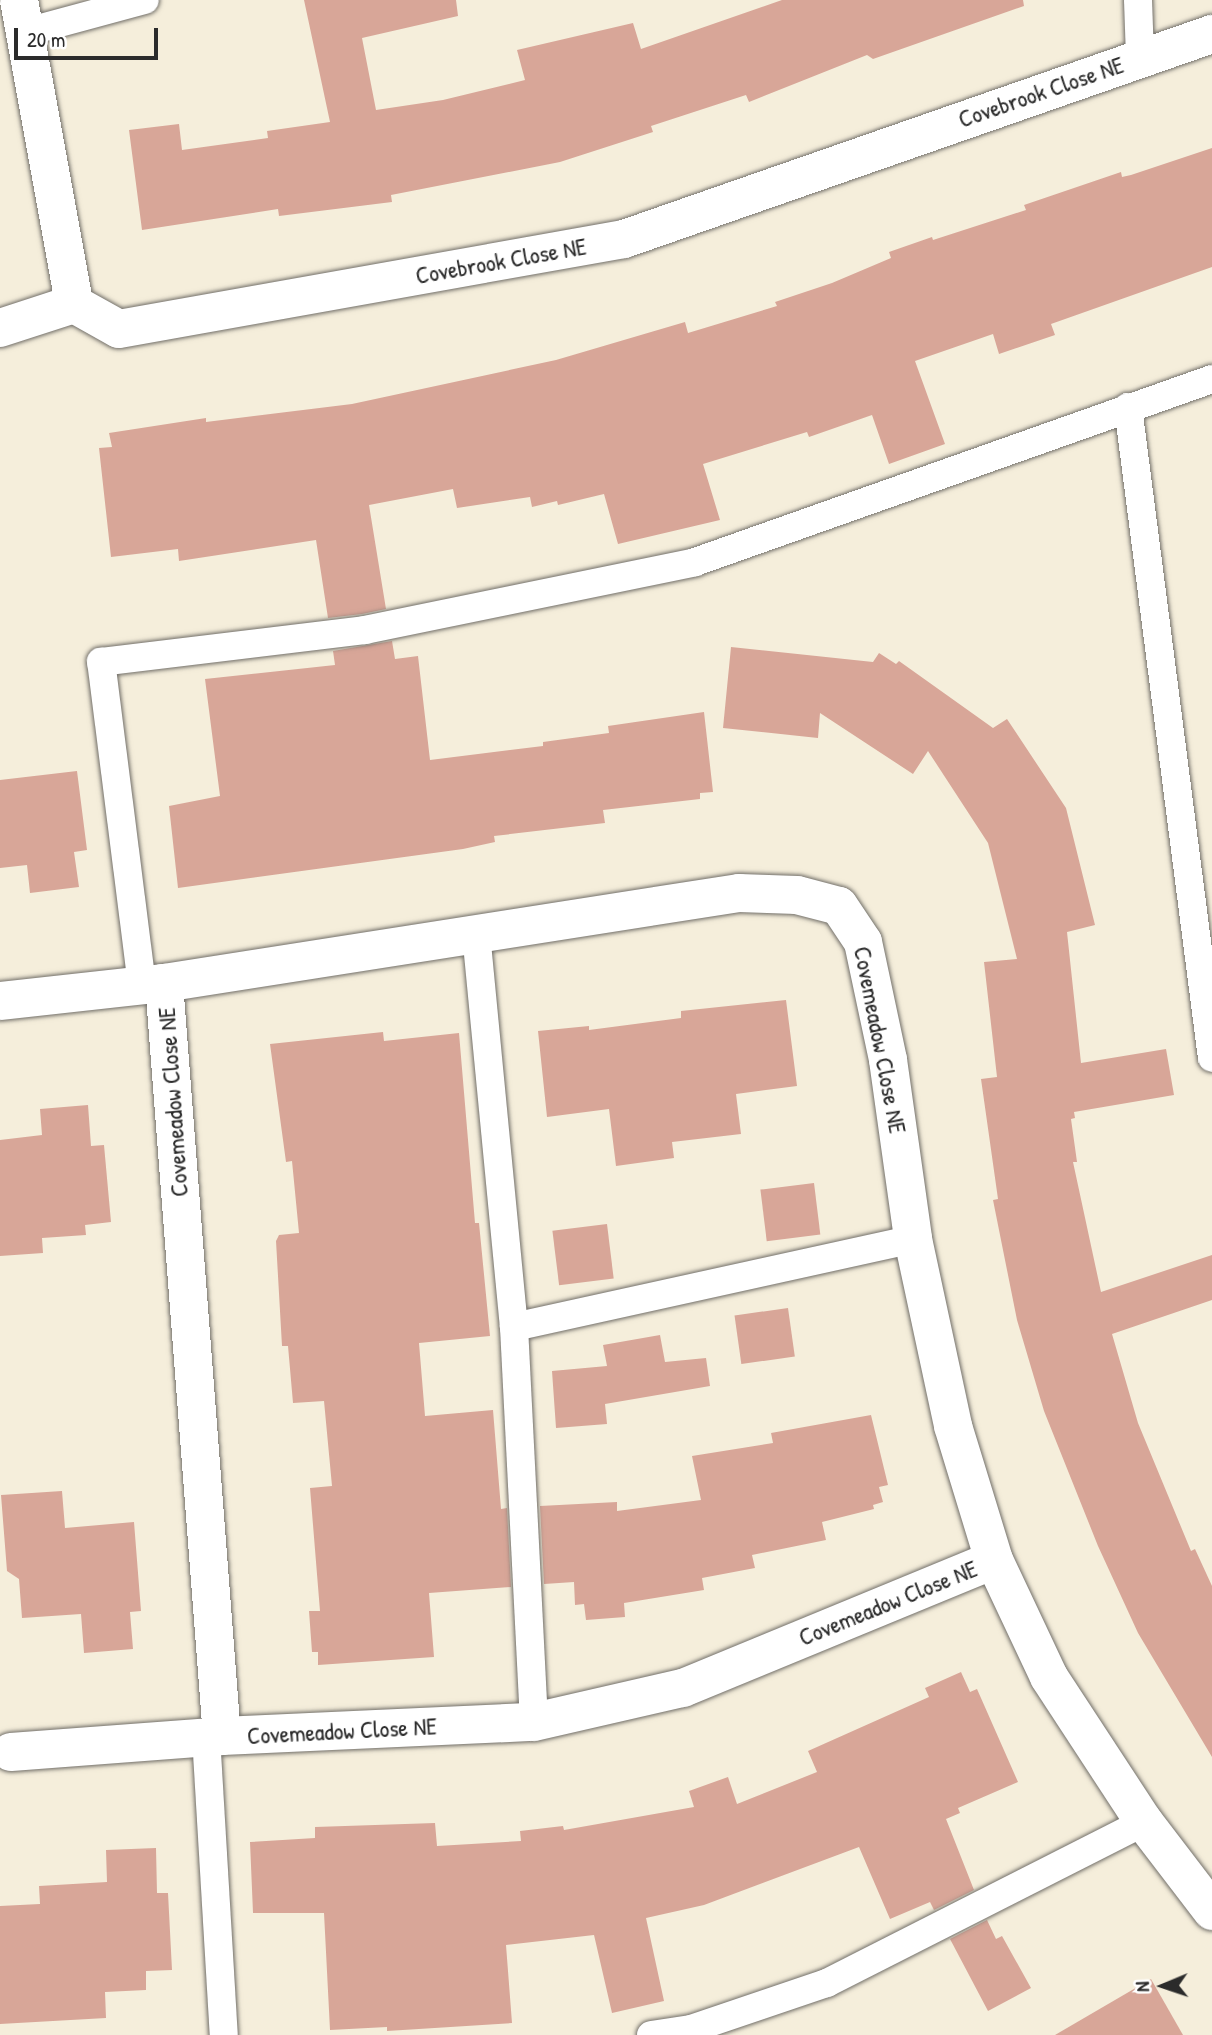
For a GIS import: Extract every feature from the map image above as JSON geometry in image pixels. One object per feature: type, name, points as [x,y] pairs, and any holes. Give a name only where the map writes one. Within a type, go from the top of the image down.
[{"type":"street","points":[[0,328],[74,304],[22,16]]},
{"type":"street","name":"Covebrook Close NE","points":[[74,304],[119,329],[624,239],[1140,56],[1212,34]]},
{"type":"street","name":"Covemeadow Close NE","points":[[994,1560],[683,1688],[534,1722],[214,1736],[153,984],[739,893],[797,895],[839,906],[863,942],[888,1060],[913,1238],[953,1426],[994,1560],[1049,1677],[1144,1822],[1212,1911]]},
{"type":"street","points":[[0,1001],[153,984]]},
{"type":"street","points":[[11,1752],[214,1736]]},
{"type":"lane","points":[[22,16],[145,0]]},
{"type":"lane","points":[[1138,0],[1140,56]]},
{"type":"lane","points":[[153,984],[101,662],[365,631],[695,562],[1212,379]]},
{"type":"lane","points":[[1128,407],[1212,1058]]},
{"type":"lane","points":[[476,933],[514,1327],[534,1722]]},
{"type":"lane","points":[[514,1327],[913,1238]]},
{"type":"lane","points":[[214,1736],[224,2035]]},
{"type":"lane","points":[[651,2035],[691,2029],[827,1983],[1144,1822]]},
{"type":"building","points":[[304,0],[456,0],[458,16],[362,38],[376,110],[443,100],[525,80],[517,50],[633,23],[641,49],[782,0],[1023,0],[1024,6],[873,59],[867,55],[749,102],[746,95],[651,126],[653,132],[560,162],[391,195],[392,202],[279,216],[278,209],[142,230],[129,130],[179,124],[182,150],[268,138],[267,131],[330,122]]},
{"type":"building","points":[[1212,148],[1212,267],[1051,324],[1055,335],[999,354],[993,334],[915,361],[945,444],[889,464],[872,415],[809,437],[807,432],[703,464],[720,520],[618,544],[604,494],[558,505],[557,501],[532,507],[530,497],[457,508],[453,489],[369,505],[386,609],[362,614],[328,618],[316,540],[179,561],[178,549],[111,557],[99,448],[112,447],[109,433],[206,418],[206,422],[352,404],[556,360],[685,322],[688,333],[777,306],[775,302],[832,283],[891,258],[889,252],[1026,210],[1024,205],[1121,172],[1122,177],[1131,175]]},
{"type":"building","points":[[392,641],[395,659],[418,656],[430,760],[543,746],[543,742],[609,733],[608,726],[704,712],[713,792],[700,793],[700,799],[603,810],[605,823],[494,836],[495,842],[463,849],[178,888],[169,806],[220,796],[205,679],[335,665],[333,651]]},
{"type":"building","points":[[731,647],[873,662],[879,653],[896,664],[899,661],[993,728],[1007,719],[1066,808],[1095,925],[1067,932],[1081,1063],[1166,1049],[1174,1095],[1074,1112],[1075,1118],[1071,1119],[1077,1162],[1073,1162],[1101,1292],[1212,1255],[1212,1300],[1112,1334],[1138,1423],[1191,1551],[1195,1549],[1212,1586],[1212,1757],[1138,1633],[1098,1546],[1044,1411],[1017,1320],[993,1200],[998,1199],[981,1079],[997,1077],[984,962],[1017,959],[988,843],[928,751],[913,774],[820,713],[818,738],[723,728]]},
{"type":"building","points":[[77,771],[87,850],[74,852],[79,887],[30,893],[27,865],[0,868],[0,780]]},
{"type":"building","points":[[786,1000],[797,1086],[736,1094],[741,1134],[672,1142],[674,1158],[616,1166],[609,1109],[547,1117],[538,1031],[589,1026],[589,1030],[681,1018],[681,1011]]},
{"type":"building","points":[[383,1032],[384,1041],[459,1033],[475,1223],[479,1223],[490,1336],[419,1343],[425,1416],[493,1410],[501,1509],[507,1508],[511,1587],[429,1593],[434,1657],[318,1665],[318,1652],[312,1652],[309,1611],[320,1611],[310,1488],[332,1486],[324,1401],[293,1403],[288,1346],[282,1346],[276,1241],[279,1235],[299,1233],[292,1161],[286,1162],[270,1044]]},
{"type":"building","points":[[88,1105],[91,1146],[104,1145],[111,1222],[85,1225],[86,1235],[42,1238],[43,1253],[0,1256],[0,1140],[42,1135],[40,1109]]},
{"type":"building","points":[[814,1183],[820,1235],[767,1241],[760,1190]]},
{"type":"building","points":[[607,1224],[614,1279],[559,1285],[552,1231]]},
{"type":"building","points":[[788,1308],[795,1357],[741,1364],[735,1316]]},
{"type":"building","points":[[660,1335],[665,1362],[706,1358],[710,1386],[605,1404],[607,1424],[556,1428],[552,1371],[607,1366],[603,1345]]},
{"type":"building","points":[[871,1415],[888,1485],[879,1487],[883,1502],[873,1505],[874,1509],[822,1522],[826,1540],[752,1555],[755,1568],[702,1578],[704,1590],[624,1603],[625,1617],[586,1620],[584,1604],[575,1605],[574,1582],[544,1584],[540,1506],[617,1502],[617,1511],[701,1500],[692,1456],[773,1443],[771,1433]]},
{"type":"building","points":[[62,1491],[65,1528],[134,1522],[141,1611],[130,1612],[133,1649],[84,1653],[81,1614],[22,1618],[19,1579],[7,1571],[1,1495]]},
{"type":"building","points":[[961,1672],[970,1692],[977,1689],[1018,1782],[958,1808],[960,1813],[946,1819],[974,1890],[934,1910],[930,1902],[890,1919],[859,1847],[704,1905],[646,1918],[664,2001],[612,2013],[594,1935],[506,1945],[512,2023],[387,2031],[387,2027],[330,2030],[324,1913],[253,1913],[250,1842],[315,1838],[315,1827],[435,1823],[437,1846],[521,1841],[520,1831],[563,1826],[564,1830],[694,1807],[689,1791],[728,1777],[737,1804],[817,1772],[808,1751],[929,1697],[925,1688]]},
{"type":"building","points":[[156,1848],[157,1893],[168,1893],[172,1970],[146,1971],[146,1990],[105,1992],[106,2018],[0,2024],[0,1906],[40,1904],[39,1886],[107,1882],[106,1850]]},
{"type":"building","points":[[987,1920],[996,1939],[1002,1936],[1031,1988],[988,2011],[950,1939]]},
{"type":"building","points":[[1151,1979],[1183,2035],[1055,2035]]}]
